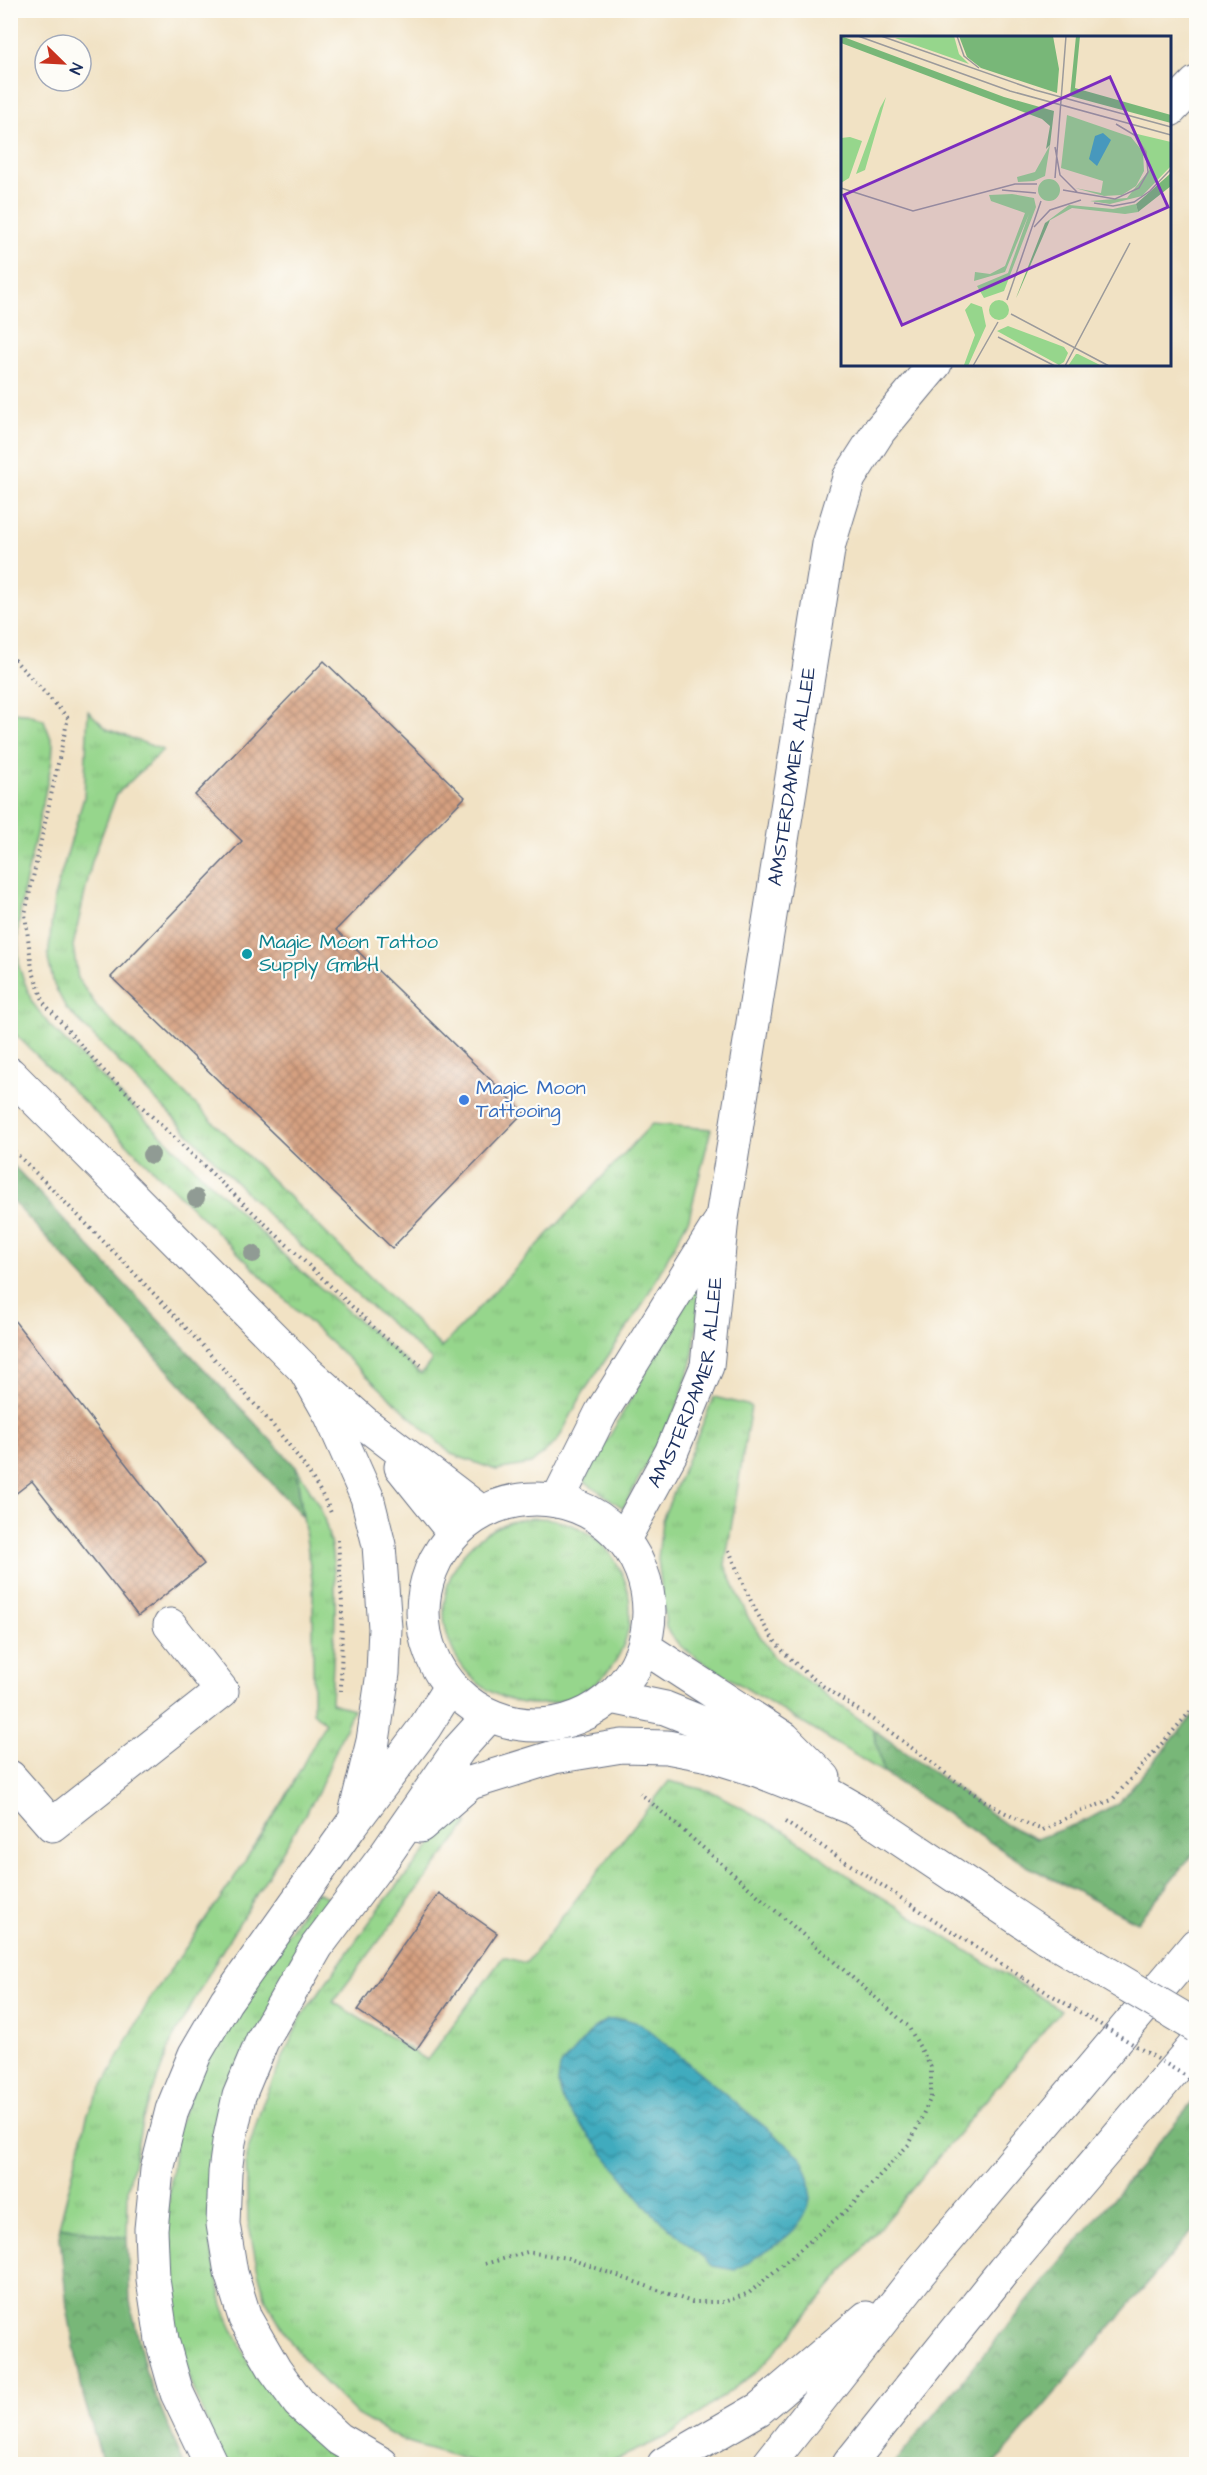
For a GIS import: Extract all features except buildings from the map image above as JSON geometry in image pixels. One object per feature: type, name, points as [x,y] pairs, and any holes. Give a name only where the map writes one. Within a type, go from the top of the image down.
[{"type":"main road","points":[[1171,109],[1197,84]]},
{"type":"main road","name":"AMSTERDAMER ALLEE","points":[[624,1539],[671,1453],[707,1366],[722,1218],[829,544],[849,478],[879,431],[933,366]]},
{"type":"main road","points":[[10,1074],[305,1370],[368,1426],[481,1512]]},
{"type":"main road","name":"AMSTERDAMER ALLEE","points":[[557,1501],[601,1413],[722,1218]]},
{"type":"main road","points":[[305,1370],[331,1416],[367,1497],[379,1545],[385,1628],[383,1673],[373,1741],[352,1824]]},
{"type":"main road","points":[[368,1426],[454,1533]]},
{"type":"main road","points":[[546,1498],[557,1501],[576,1505],[602,1519],[624,1539],[640,1564],[648,1592],[649,1621],[644,1647],[633,1671],[612,1697],[592,1711],[560,1723],[527,1725],[489,1716],[471,1706],[450,1687],[434,1662],[424,1629],[423,1594],[436,1557],[454,1533],[481,1512],[513,1500],[546,1498]]},
{"type":"main road","points":[[10,1777],[52,1825],[222,1691],[170,1625]]},
{"type":"main road","points":[[644,1647],[784,1738],[855,1809]]},
{"type":"main road","points":[[211,2464],[177,2394],[162,2340],[153,2278],[151,2229],[157,2170],[172,2110],[195,2054],[226,2001],[352,1824],[425,1727],[450,1687]]},
{"type":"main road","points":[[612,1697],[664,1708],[715,1728],[855,1809],[1046,1938],[1197,2026]]},
{"type":"main road","points":[[382,2464],[339,2439],[299,2403],[275,2370],[245,2318],[231,2273],[223,2224],[225,2172],[229,2142],[239,2096],[262,2041],[316,1946],[384,1857],[459,1749],[489,1716]]},
{"type":"main road","points":[[384,1857],[470,1783],[554,1757],[622,1746],[667,1747],[710,1755],[757,1770],[855,1809]]},
{"type":"main road","points":[[769,2464],[920,2272],[1197,1945]]},
{"type":"main road","points":[[849,2464],[1005,2270],[1197,2044]]},
{"type":"main road","points":[[664,2464],[759,2409],[920,2272]]},
{"type":"path","points":[[10,655],[68,718],[25,914],[32,969],[44,1003],[102,1069],[382,1335],[421,1365]]},
{"type":"path","points":[[10,1147],[200,1343],[274,1426],[309,1471],[337,1526]]},
{"type":"path","points":[[338,1536],[342,1604],[341,1698],[379,1704]]},
{"type":"path","points":[[729,1550],[751,1602],[783,1650],[815,1679],[970,1792],[1019,1822],[1043,1830],[1081,1811],[1112,1800],[1197,1705]]},
{"type":"path","points":[[485,2264],[527,2252],[557,2257],[692,2302],[724,2302],[749,2292],[850,2206],[910,2143],[931,2097],[931,2067],[908,2026],[640,1793]]},
{"type":"path","points":[[776,1817],[1023,1978],[1197,2082]]},
{"type":"green space","points":[[88,711],[107,729],[163,750],[117,794],[92,861],[73,946],[78,979],[98,1008],[441,1347],[440,1349],[652,1124],[711,1129],[689,1218],[640,1309],[583,1393],[558,1440],[531,1464],[496,1470],[451,1454],[299,1313],[11,1030],[11,712],[27,713],[44,720],[53,744],[52,761],[23,894],[18,929],[19,967],[32,1002],[50,1026],[294,1265],[421,1374],[432,1360],[280,1227],[66,1008],[54,985],[48,959],[54,898],[84,797]]},
{"type":"green space","points":[[11,1163],[296,1467],[302,1516],[11,1199]]},
{"type":"green space","points":[[703,1272],[692,1362],[677,1408],[623,1508],[584,1481]]},
{"type":"green space","points":[[714,1397],[751,1406],[725,1565],[749,1619],[774,1657],[873,1729],[884,1773],[700,1660],[679,1645],[666,1628],[658,1559],[662,1520]]},
{"type":"green space","points":[[296,1467],[323,1515],[333,1561],[335,1608],[331,1703],[353,1709],[318,1793],[219,1956],[172,2040],[143,2118],[128,2188],[127,2238],[59,2227],[88,2113],[150,1999],[229,1886],[284,1800],[325,1723],[313,1712],[313,1587]]},
{"type":"green space","points":[[537,1518],[573,1525],[603,1545],[623,1575],[630,1611],[623,1647],[603,1677],[573,1697],[537,1704],[501,1697],[471,1677],[451,1647],[444,1611],[451,1575],[471,1545],[501,1525]]},
{"type":"green space","points":[[1196,1712],[1196,1851],[1137,1922],[1027,1866],[884,1773],[873,1729],[1007,1825],[1036,1839],[1087,1820],[1118,1803]]},
{"type":"green space","points":[[669,1781],[713,1792],[786,1832],[853,1879],[1061,2010],[782,2345],[756,2372],[670,2435],[617,2459],[583,2464],[481,2464],[401,2440],[357,2415],[318,2376],[292,2344],[266,2300],[248,2221],[246,2157],[262,2105],[301,2017],[384,1902],[454,1818],[468,1823],[333,2002],[427,2060],[503,1957],[526,1963]]},
{"type":"green space","points":[[316,1892],[337,1901],[280,1981],[211,2247],[223,2306],[247,2360],[277,2402],[312,2438],[347,2464],[226,2464],[209,2429],[176,2342],[163,2256],[176,2130],[218,2033]]},
{"type":"green space","points":[[1196,2098],[1196,2226],[995,2464],[893,2464]]},
{"type":"green space","points":[[59,2227],[127,2238],[130,2301],[146,2373],[184,2464],[103,2464],[83,2395],[67,2307]]},
{"type":"water","points":[[625,2019],[641,2024],[800,2156],[805,2166],[809,2176],[810,2200],[798,2226],[775,2245],[735,2270],[713,2266],[649,2210],[564,2104],[558,2083],[560,2067],[593,2029],[607,2020]]},
{"type":"place","name":"Magic Moon Tattoo Supply GmbH","points":[[247,954]]},
{"type":"place","name":"Magic Moon Tattooing","points":[[464,1100]]}]
